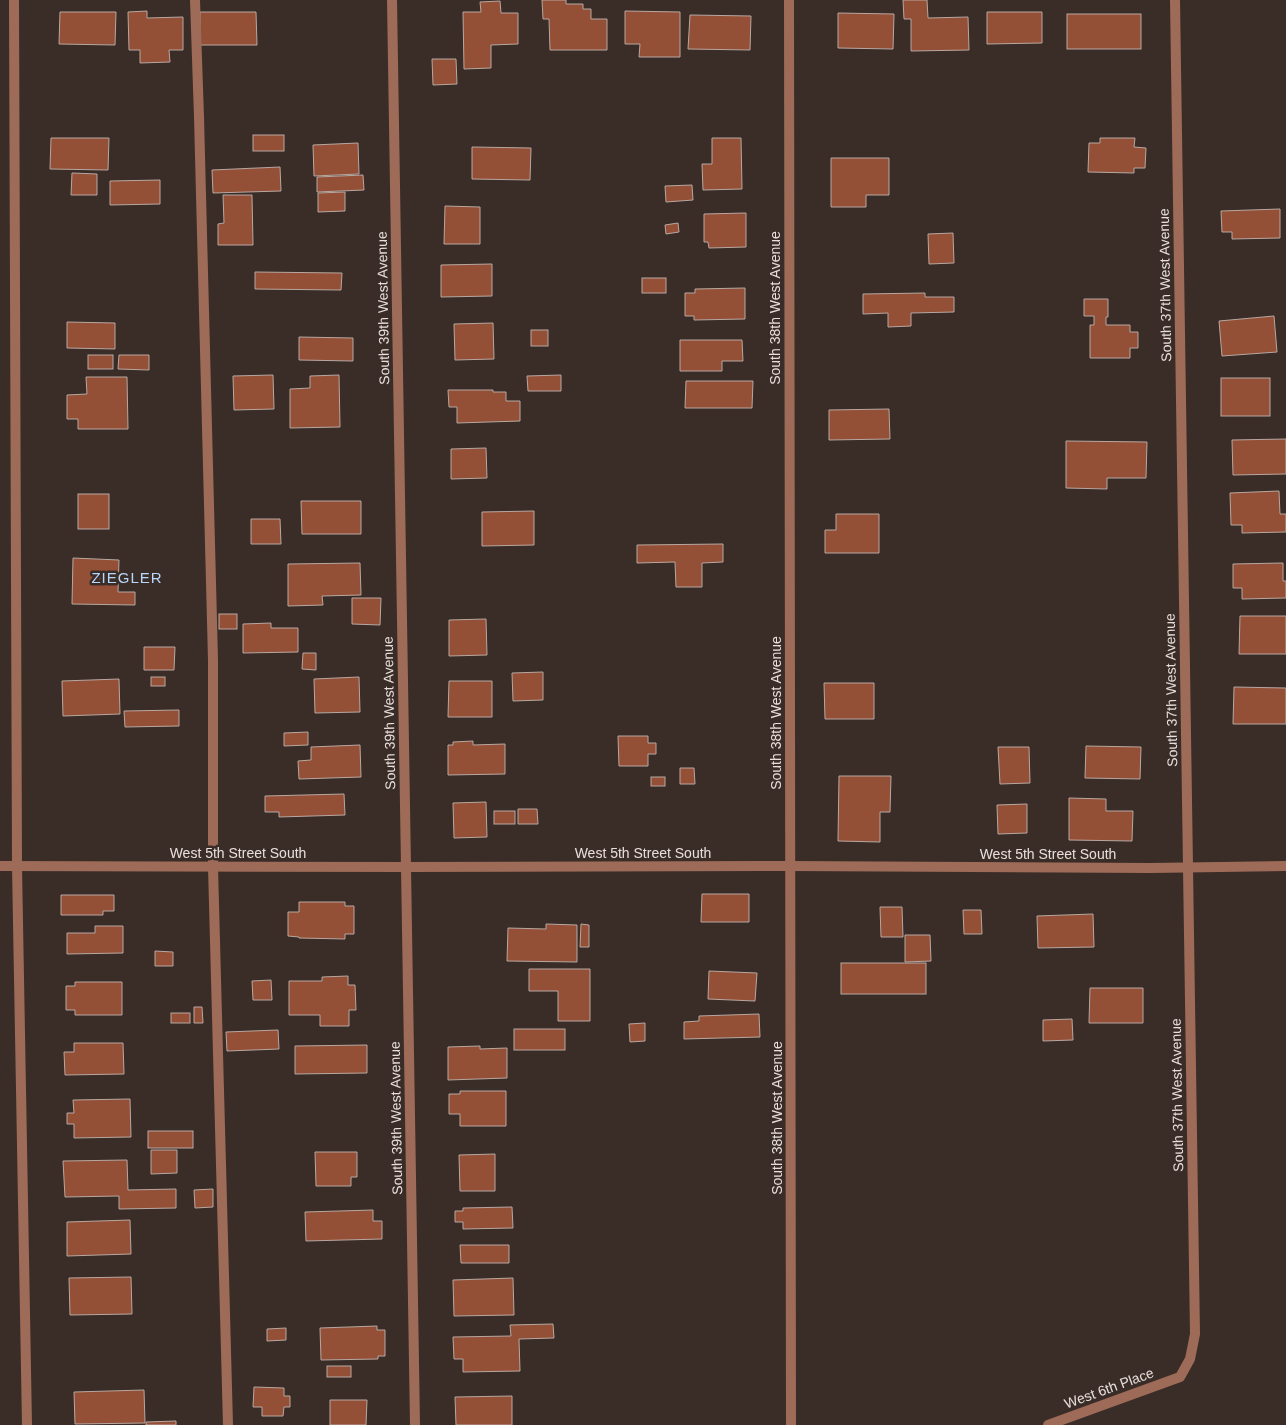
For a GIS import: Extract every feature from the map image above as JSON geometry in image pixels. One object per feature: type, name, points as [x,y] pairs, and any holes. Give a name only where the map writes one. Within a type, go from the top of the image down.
[{"type":"street","points":[[14,0],[17,866],[27,1425]]},
{"type":"street","points":[[195,0],[213,660],[213,867],[228,1425]]},
{"type":"street","name":"South 39th West Avenue","points":[[392,0],[415,1425]]},
{"type":"street","name":"South 38th West Avenue","points":[[789,0],[791,1425]]},
{"type":"street","name":"South 37th West Avenue","points":[[1175,0],[1195,1334],[1190,1359],[1180,1377]]},
{"type":"street","name":"West 5th Street South","points":[[0,866],[1286,866]]},
{"type":"street","name":"West 6th Place","points":[[1048,1425],[1180,1377]]},
{"type":"building","points":[[542,0],[566,0],[566,4],[583,4],[583,9],[591,9],[591,19],[607,19],[607,50],[550,50],[549,19],[543,19]]},
{"type":"building","points":[[903,0],[927,0],[928,18],[968,17],[969,50],[911,51],[911,19],[904,19]]},
{"type":"building","points":[[500,1],[501,13],[518,13],[518,44],[491,45],[491,68],[464,69],[463,12],[481,12],[480,2]]},
{"type":"building","points":[[147,11],[147,18],[183,17],[183,50],[169,50],[170,62],[140,63],[140,50],[129,50],[128,12]]},
{"type":"building","points":[[625,11],[680,12],[680,57],[639,57],[640,44],[625,44]]},
{"type":"building","points":[[60,12],[116,12],[115,45],[59,44]]},
{"type":"building","points":[[200,12],[256,12],[257,45],[200,45]]},
{"type":"building","points":[[987,12],[1042,12],[1042,43],[987,44]]},
{"type":"building","points":[[838,13],[894,14],[893,49],[838,48]]},
{"type":"building","points":[[1067,14],[1141,14],[1141,49],[1067,49]]},
{"type":"building","points":[[690,15],[751,16],[750,50],[688,49]]},
{"type":"building","points":[[432,59],[456,59],[457,84],[433,85]]},
{"type":"building","points":[[253,135],[284,135],[284,151],[253,151]]},
{"type":"building","points":[[51,138],[109,138],[108,170],[50,169]]},
{"type":"building","points":[[712,138],[741,138],[742,189],[703,190],[702,164],[712,164]]},
{"type":"building","points":[[1100,138],[1135,138],[1134,147],[1146,148],[1145,168],[1134,168],[1134,173],[1088,172],[1089,143],[1100,143]]},
{"type":"building","points":[[358,143],[359,174],[314,176],[313,145]]},
{"type":"building","points":[[472,147],[531,148],[530,180],[472,179]]},
{"type":"building","points":[[831,158],[889,158],[889,195],[866,195],[866,207],[831,207]]},
{"type":"building","points":[[280,167],[281,191],[213,193],[212,170]]},
{"type":"building","points":[[72,173],[97,174],[97,195],[71,195]]},
{"type":"building","points":[[363,175],[364,190],[317,192],[317,177]]},
{"type":"building","points":[[160,180],[160,204],[110,205],[110,181]]},
{"type":"building","points":[[692,185],[693,200],[666,202],[665,186]]},
{"type":"building","points":[[345,192],[345,211],[318,212],[318,193]]},
{"type":"building","points":[[223,195],[252,195],[253,245],[218,245],[218,224],[224,223]]},
{"type":"building","points":[[445,206],[480,207],[480,244],[444,244]]},
{"type":"building","points":[[1280,209],[1280,238],[1232,239],[1232,232],[1222,232],[1221,211]]},
{"type":"building","points":[[746,213],[746,247],[709,248],[708,242],[704,242],[704,214]]},
{"type":"building","points":[[678,223],[679,232],[666,234],[665,225]]},
{"type":"building","points":[[953,233],[954,263],[929,264],[928,234]]},
{"type":"building","points":[[492,264],[492,296],[441,297],[441,265]]},
{"type":"building","points":[[255,272],[342,273],[341,290],[255,289]]},
{"type":"building","points":[[642,278],[666,278],[666,293],[642,293]]},
{"type":"building","points":[[745,288],[745,319],[694,320],[694,316],[685,316],[685,293],[695,293],[695,289]]},
{"type":"building","points":[[925,293],[925,297],[954,297],[954,312],[911,313],[911,326],[888,327],[888,313],[863,314],[863,294]]},
{"type":"building","points":[[1084,299],[1108,299],[1106,325],[1130,325],[1130,332],[1138,332],[1138,348],[1130,348],[1130,358],[1090,358],[1090,325],[1094,325],[1094,316],[1084,316]]},
{"type":"building","points":[[1274,316],[1277,352],[1222,356],[1219,321]]},
{"type":"building","points":[[67,322],[115,323],[115,349],[67,348]]},
{"type":"building","points":[[493,323],[494,359],[455,360],[454,324]]},
{"type":"building","points":[[531,330],[548,330],[548,346],[531,346]]},
{"type":"building","points":[[299,337],[353,338],[353,361],[299,360]]},
{"type":"building","points":[[680,340],[742,340],[743,361],[722,361],[722,371],[680,371]]},
{"type":"building","points":[[88,355],[113,355],[113,369],[88,369]]},
{"type":"building","points":[[119,355],[149,355],[149,370],[118,369]]},
{"type":"building","points":[[273,375],[274,409],[234,410],[233,376]]},
{"type":"building","points":[[339,375],[340,427],[290,428],[290,389],[310,388],[310,376]]},
{"type":"building","points":[[561,375],[561,391],[528,391],[527,376]]},
{"type":"building","points":[[86,377],[127,377],[128,429],[78,429],[78,419],[67,419],[67,395],[87,394]]},
{"type":"building","points":[[1221,378],[1270,378],[1270,416],[1221,416]]},
{"type":"building","points":[[686,381],[753,381],[752,408],[685,408]]},
{"type":"building","points":[[448,390],[493,390],[493,392],[506,392],[506,401],[520,401],[520,421],[457,423],[457,407],[449,407]]},
{"type":"building","points":[[889,409],[890,439],[829,440],[829,410]]},
{"type":"building","points":[[1286,439],[1286,474],[1233,475],[1232,440]]},
{"type":"building","points":[[1066,441],[1147,442],[1146,478],[1107,478],[1107,489],[1066,488]]},
{"type":"building","points":[[486,448],[487,478],[451,479],[451,449]]},
{"type":"building","points":[[1279,491],[1280,514],[1286,514],[1286,532],[1242,533],[1242,525],[1231,525],[1230,493]]},
{"type":"building","points":[[78,494],[109,494],[109,529],[78,529]]},
{"type":"building","points":[[301,501],[361,501],[361,534],[302,534]]},
{"type":"building","points":[[534,511],[534,545],[482,546],[482,512]]},
{"type":"building","points":[[836,514],[879,514],[879,553],[825,553],[825,530],[836,530]]},
{"type":"building","points":[[251,519],[280,519],[281,544],[251,544]]},
{"type":"building","points":[[723,544],[723,562],[702,563],[702,587],[676,587],[675,562],[637,563],[637,545]]},
{"type":"building","points":[[73,558],[119,560],[118,592],[135,592],[135,605],[72,604]]},
{"type":"building","points":[[360,563],[361,595],[322,596],[323,605],[288,606],[288,564]]},
{"type":"building","points":[[1283,563],[1283,581],[1286,581],[1286,598],[1242,599],[1242,588],[1233,588],[1233,564]]},
{"type":"building","points":[[352,598],[381,598],[380,625],[352,624]]},
{"type":"building","points":[[219,614],[237,614],[237,629],[219,629]]},
{"type":"building","points":[[1240,616],[1286,616],[1286,654],[1239,654]]},
{"type":"building","points":[[486,619],[487,655],[449,656],[449,620]]},
{"type":"building","points":[[271,623],[271,628],[298,628],[298,652],[243,653],[243,624]]},
{"type":"building","points":[[144,647],[175,647],[174,670],[144,670]]},
{"type":"building","points":[[303,653],[316,653],[316,670],[302,669]]},
{"type":"building","points":[[543,672],[543,700],[513,701],[512,673]]},
{"type":"building","points":[[151,677],[165,677],[165,686],[151,686]]},
{"type":"building","points":[[359,677],[360,712],[315,713],[314,679]]},
{"type":"building","points":[[119,679],[120,714],[63,716],[62,681]]},
{"type":"building","points":[[449,681],[492,681],[492,717],[448,717]]},
{"type":"building","points":[[824,683],[874,683],[874,719],[825,719]]},
{"type":"building","points":[[1234,687],[1286,688],[1286,724],[1233,724]]},
{"type":"building","points":[[179,710],[179,726],[125,727],[124,711]]},
{"type":"building","points":[[308,732],[308,745],[284,746],[284,733]]},
{"type":"building","points":[[618,736],[648,736],[648,743],[656,743],[656,754],[648,754],[648,766],[619,766]]},
{"type":"building","points":[[473,741],[473,745],[505,744],[505,774],[448,775],[448,745],[453,745],[453,742]]},
{"type":"building","points":[[360,745],[361,777],[299,779],[298,761],[311,760],[311,747]]},
{"type":"building","points":[[1086,746],[1141,747],[1140,779],[1085,778]]},
{"type":"building","points":[[998,747],[1029,747],[1030,783],[1000,784]]},
{"type":"building","points":[[680,768],[694,768],[695,784],[680,784]]},
{"type":"building","points":[[839,776],[891,776],[890,812],[880,812],[880,842],[838,841]]},
{"type":"building","points":[[651,777],[665,777],[665,786],[651,786]]},
{"type":"building","points":[[344,794],[345,815],[279,817],[279,812],[265,812],[265,796]]},
{"type":"building","points":[[1069,798],[1106,799],[1106,811],[1133,811],[1132,841],[1069,840]]},
{"type":"building","points":[[486,802],[487,837],[454,838],[453,803]]},
{"type":"building","points":[[1027,804],[1027,833],[998,834],[997,805]]},
{"type":"building","points":[[518,809],[537,809],[538,824],[518,824]]},
{"type":"building","points":[[494,811],[515,811],[515,824],[494,824]]},
{"type":"building","points":[[702,894],[749,894],[749,922],[701,922]]},
{"type":"building","points":[[61,895],[114,895],[114,911],[103,911],[103,915],[61,915]]},
{"type":"building","points":[[299,902],[345,902],[345,906],[354,906],[354,934],[345,934],[345,939],[288,936],[288,912],[299,912]]},
{"type":"building","points":[[880,907],[902,907],[903,937],[881,937]]},
{"type":"building","points":[[963,910],[981,910],[982,934],[964,934]]},
{"type":"building","points":[[1093,914],[1094,947],[1038,948],[1037,916]]},
{"type":"building","points":[[546,924],[577,925],[577,962],[507,961],[508,928],[546,929]]},
{"type":"building","points":[[581,924],[589,925],[589,947],[580,947]]},
{"type":"building","points":[[95,926],[123,926],[123,953],[67,954],[67,933],[95,933]]},
{"type":"building","points":[[905,935],[930,935],[931,961],[905,962]]},
{"type":"building","points":[[155,951],[173,952],[173,966],[155,966]]},
{"type":"building","points":[[841,963],[926,963],[926,994],[841,994]]},
{"type":"building","points":[[529,969],[590,969],[590,1021],[558,1021],[558,991],[529,991]]},
{"type":"building","points":[[709,971],[757,973],[755,1001],[708,999]]},
{"type":"building","points":[[348,976],[348,985],[355,985],[356,1010],[349,1010],[349,1026],[320,1026],[320,1015],[289,1015],[289,981],[322,981],[322,977]]},
{"type":"building","points":[[271,980],[272,1000],[253,1000],[252,981]]},
{"type":"building","points":[[75,982],[122,982],[122,1015],[75,1015],[75,1010],[66,1010],[66,986],[75,986]]},
{"type":"building","points":[[1090,988],[1143,988],[1143,1023],[1089,1023]]},
{"type":"building","points":[[194,1007],[202,1007],[203,1023],[194,1023]]},
{"type":"building","points":[[171,1013],[190,1013],[190,1023],[171,1023]]},
{"type":"building","points":[[759,1014],[760,1037],[684,1039],[684,1022],[699,1021],[699,1016]]},
{"type":"building","points":[[1072,1019],[1073,1040],[1043,1041],[1043,1020]]},
{"type":"building","points":[[645,1023],[645,1041],[630,1042],[629,1024]]},
{"type":"building","points":[[514,1029],[565,1029],[565,1050],[514,1050]]},
{"type":"building","points":[[278,1030],[279,1049],[227,1051],[226,1032]]},
{"type":"building","points":[[74,1043],[123,1043],[124,1074],[65,1075],[64,1052],[74,1052]]},
{"type":"building","points":[[367,1045],[367,1073],[295,1074],[295,1046]]},
{"type":"building","points":[[480,1046],[480,1049],[507,1048],[507,1078],[448,1080],[448,1047]]},
{"type":"building","points":[[460,1091],[506,1091],[506,1126],[460,1126],[460,1114],[449,1114],[449,1094],[460,1094]]},
{"type":"building","points":[[130,1099],[131,1137],[74,1138],[74,1124],[67,1124],[67,1113],[74,1113],[73,1100]]},
{"type":"building","points":[[148,1131],[193,1131],[193,1148],[148,1148]]},
{"type":"building","points":[[151,1150],[177,1150],[177,1173],[151,1174]]},
{"type":"building","points":[[315,1152],[357,1152],[357,1177],[351,1177],[351,1186],[316,1186]]},
{"type":"building","points":[[495,1154],[495,1191],[460,1191],[459,1155]]},
{"type":"building","points":[[127,1160],[128,1190],[176,1189],[176,1208],[119,1209],[119,1196],[65,1197],[63,1161]]},
{"type":"building","points":[[213,1189],[213,1207],[195,1208],[194,1190]]},
{"type":"building","points":[[512,1207],[513,1228],[463,1229],[463,1222],[455,1222],[455,1211],[463,1211],[463,1208]]},
{"type":"building","points":[[373,1210],[373,1221],[382,1221],[382,1239],[306,1241],[305,1212]]},
{"type":"building","points":[[130,1220],[131,1254],[67,1256],[67,1222]]},
{"type":"building","points":[[460,1245],[509,1245],[509,1263],[461,1263]]},
{"type":"building","points":[[131,1277],[132,1314],[70,1315],[69,1278]]},
{"type":"building","points":[[513,1278],[514,1315],[454,1316],[453,1280]]},
{"type":"building","points":[[553,1324],[554,1338],[519,1339],[520,1371],[463,1372],[463,1359],[454,1359],[453,1337],[511,1336],[510,1325]]},
{"type":"building","points":[[377,1326],[377,1330],[385,1330],[385,1356],[378,1356],[378,1359],[321,1360],[320,1328]]},
{"type":"building","points":[[286,1328],[286,1340],[267,1341],[267,1329]]},
{"type":"building","points":[[327,1366],[351,1366],[351,1377],[327,1377]]},
{"type":"building","points":[[254,1387],[284,1388],[284,1396],[290,1396],[290,1407],[284,1407],[283,1416],[262,1416],[262,1407],[253,1407]]},
{"type":"building","points":[[144,1390],[145,1423],[75,1424],[74,1392]]},
{"type":"building","points":[[512,1396],[512,1425],[456,1425],[455,1397]]},
{"type":"building","points":[[330,1400],[367,1400],[366,1425],[330,1425]]},
{"type":"building","points":[[176,1421],[176,1425],[146,1425],[146,1422]]},
{"type":"district","name":"ZIEGLER","points":[[127,578]]}]
